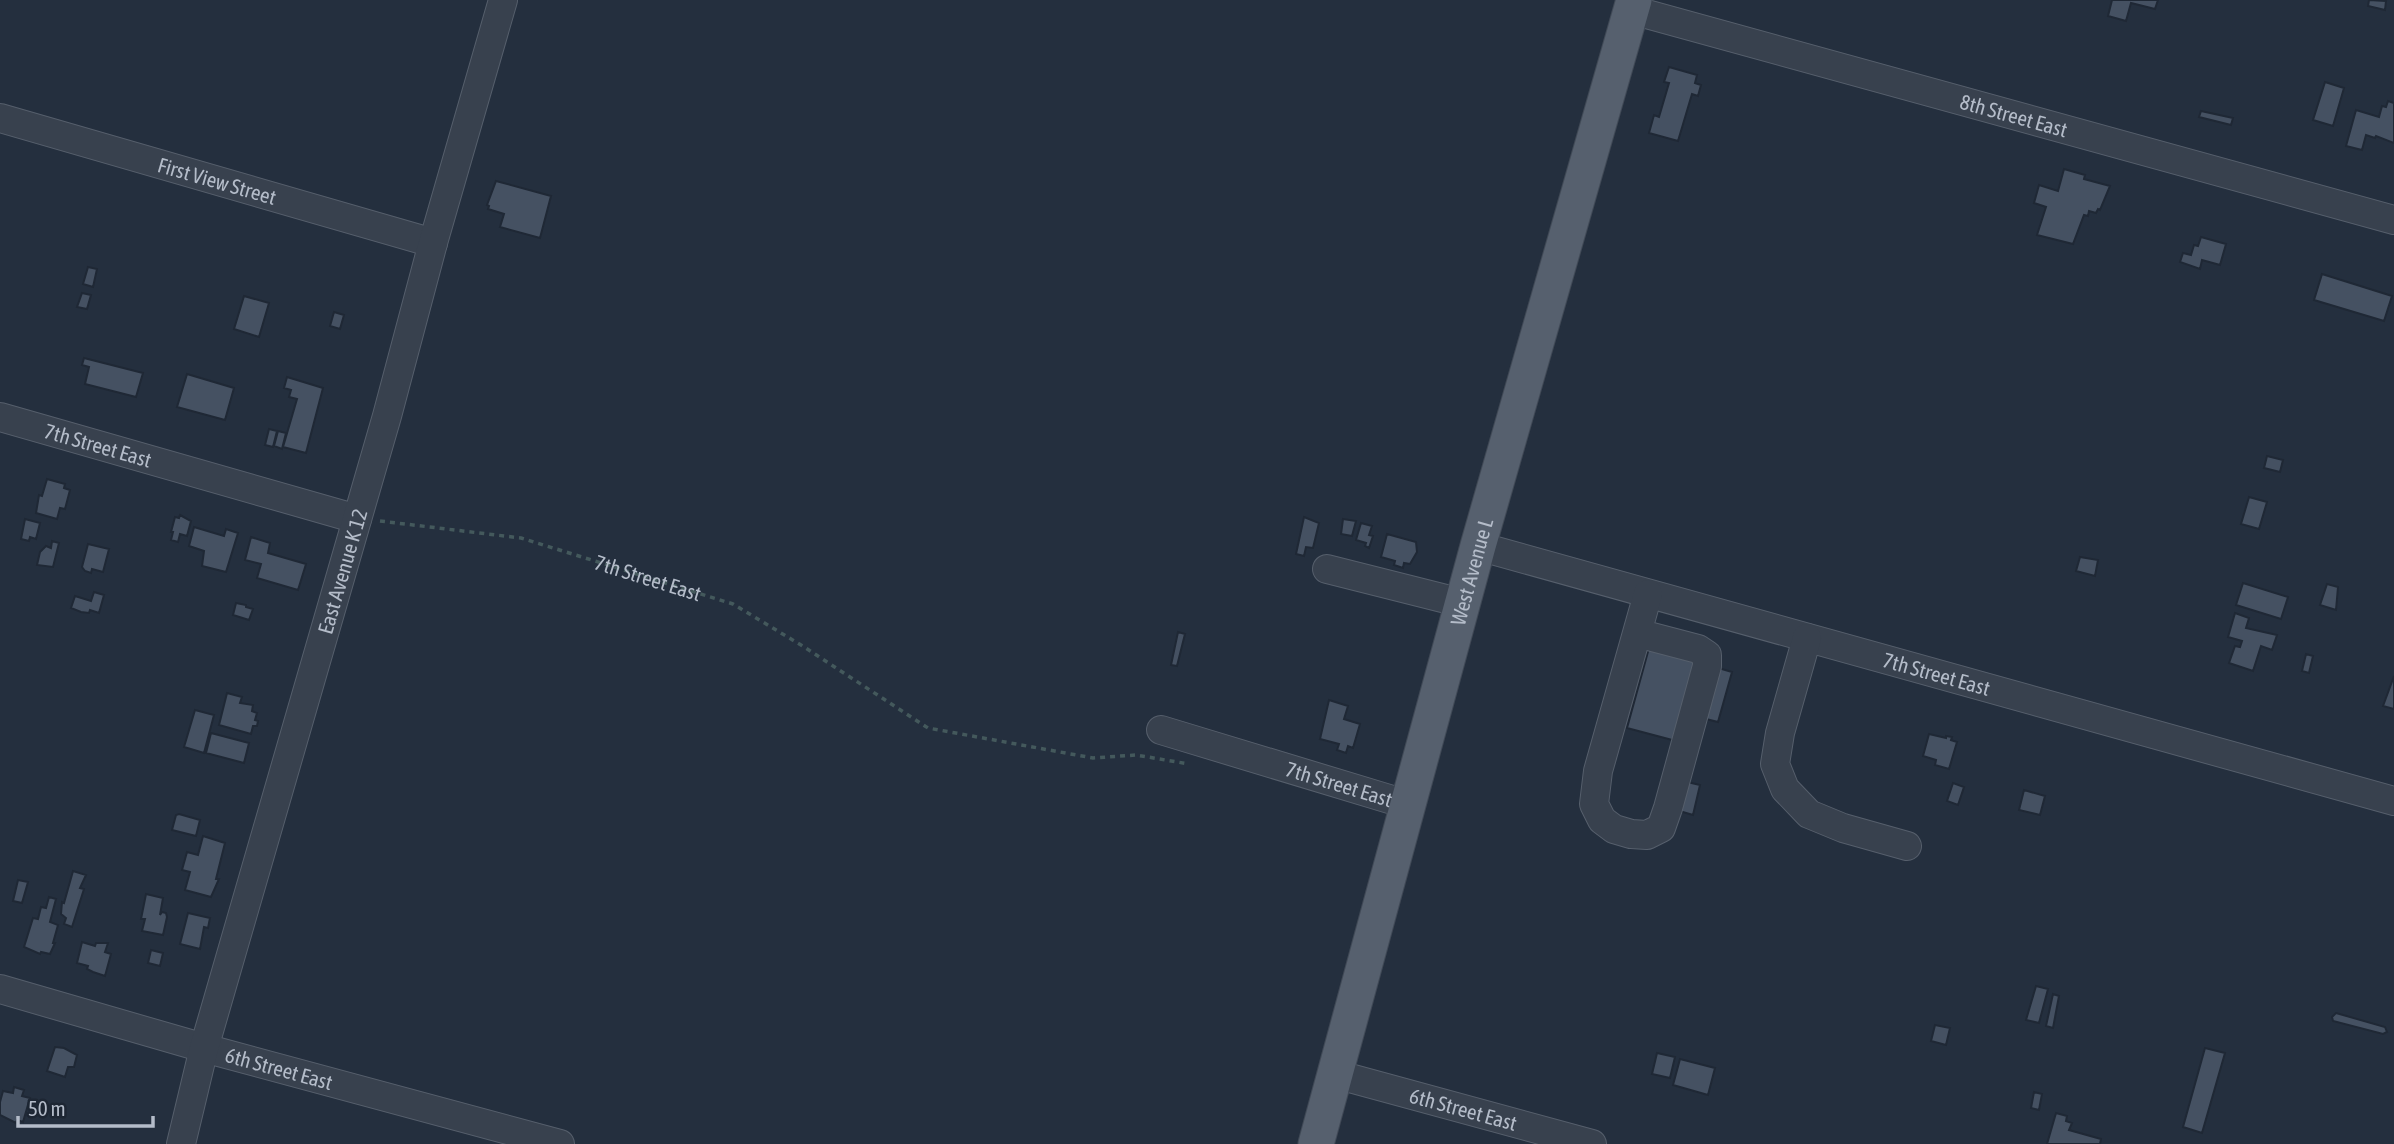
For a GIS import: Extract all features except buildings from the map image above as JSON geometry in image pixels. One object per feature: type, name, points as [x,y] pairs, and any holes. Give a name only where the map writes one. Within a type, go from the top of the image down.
[{"type":"main road","name":"West Avenue L","points":[[1316,1144],[1462,603],[1633,5]]},
{"type":"street","name":"East Avenue K 12","points":[[181,1144],[204,1048],[387,416],[433,243],[503,0]]},
{"type":"street","name":"8th Street East","points":[[1633,5],[2394,220]]},
{"type":"street","name":"First View Street","points":[[0,118],[433,243]]},
{"type":"street","name":"7th Street East","points":[[0,417],[357,519]]},
{"type":"street","name":"7th Street East","points":[[1478,546],[2394,801]]},
{"type":"street","points":[[1327,569],[1462,603]]},
{"type":"street","points":[[1637,633],[1698,649],[1707,655],[1707,667],[1668,808],[1661,828],[1647,835],[1615,829],[1602,820],[1594,804],[1598,771],[1648,594]]},
{"type":"street","points":[[1807,638],[1780,733],[1775,764],[1785,789],[1809,814],[1843,828],[1907,846]]},
{"type":"street","name":"7th Street East","points":[[1161,730],[1409,804]]},
{"type":"street","name":"6th Street East","points":[[0,989],[204,1048],[560,1144]]},
{"type":"street","name":"6th Street East","points":[[1335,1074],[1592,1144]]},
{"type":"path","name":"7th Street East","points":[[357,519],[522,538],[733,604],[928,728],[1093,758],[1136,755],[1199,767]]}]
